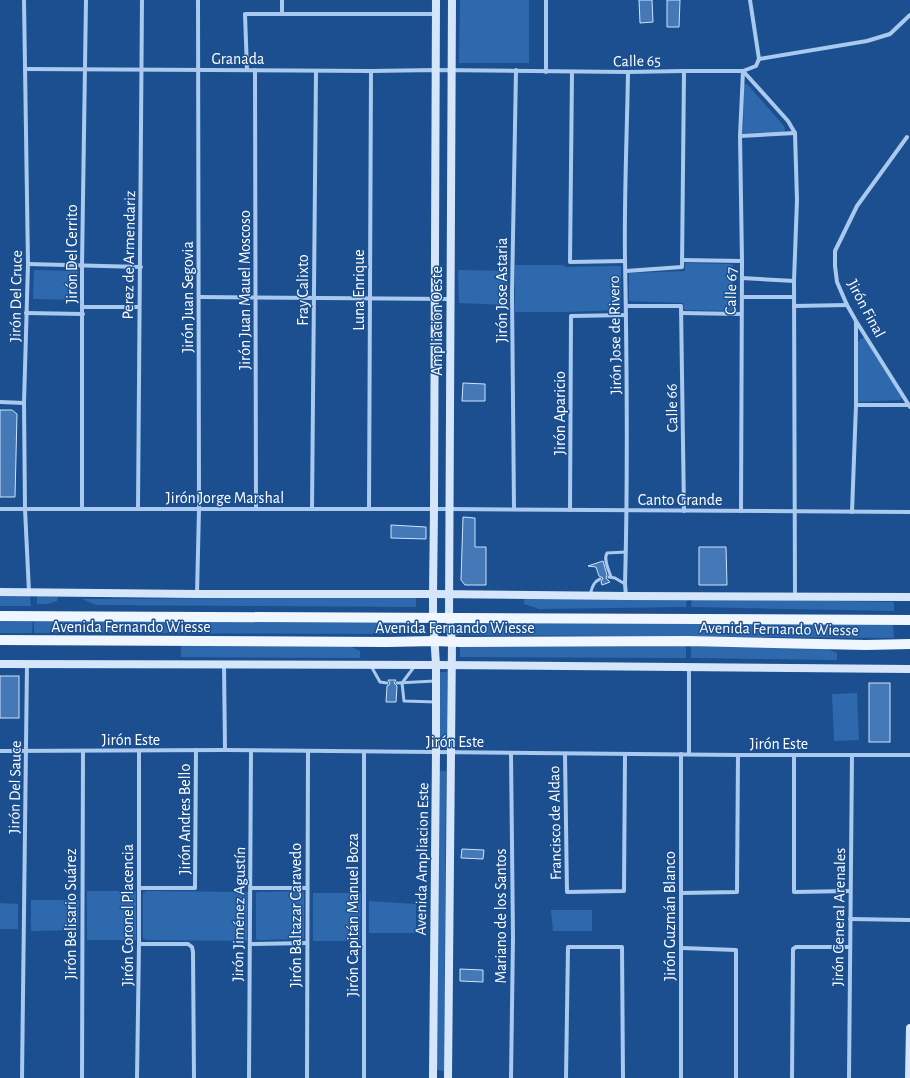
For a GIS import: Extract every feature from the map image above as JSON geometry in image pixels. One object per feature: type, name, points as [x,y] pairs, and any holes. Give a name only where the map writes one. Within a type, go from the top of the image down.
[{"type":"main road","name":"Ampliacion Oeste","points":[[435,641],[433,594],[436,0]]},
{"type":"main road","name":"Ampliacion Oeste","points":[[452,0],[449,595],[449,617],[452,641]]},
{"type":"main road","name":"Avenida Fernando Wiesse","points":[[0,592],[910,597]]},
{"type":"main road","name":"Avenida Fernando Wiesse","points":[[0,616],[910,620]]},
{"type":"main road","name":"Avenida Fernando Wiesse","points":[[0,640],[379,642],[688,641],[866,645],[910,644]]},
{"type":"main road","name":"Avenida Ampliacion Este","points":[[433,1078],[436,752],[435,641]]},
{"type":"main road","name":"Avenida Ampliacion Este","points":[[448,1078],[452,641]]},
{"type":"main road","points":[[0,664],[436,665],[910,669]]},
{"type":"main road","points":[[909,1078],[910,1028]]},
{"type":"street","name":"Jirón Del Cruce","points":[[24,0],[28,264],[24,403],[25,509],[28,592]]},
{"type":"street","name":"Jirón Del Cerrito","points":[[82,509],[82,266],[86,0]]},
{"type":"street","name":"Perez de Armendariz","points":[[138,509],[142,0]]},
{"type":"street","name":"Jirón Juan Segovia","points":[[197,594],[199,509],[198,0]]},
{"type":"street","points":[[282,0],[282,14]]},
{"type":"street","points":[[546,0],[546,72]]},
{"type":"street","points":[[750,0],[759,59],[756,66],[742,72],[788,121],[795,133],[797,200],[794,281],[795,597]]},
{"type":"street","points":[[247,70],[245,14],[436,14]]},
{"type":"street","points":[[759,59],[875,39],[890,34],[910,15]]},
{"type":"street","name":"Granada","points":[[25,69],[316,71],[451,70]]},
{"type":"street","name":"Jirón Juan Mauel Moscoso","points":[[255,70],[256,509]]},
{"type":"street","name":"Calle 65","points":[[451,70],[516,70],[546,72],[742,72]]},
{"type":"street","name":"Jirón Jose Astaria","points":[[514,509],[512,294],[516,70]]},
{"type":"street","name":"Fray Calixto","points":[[312,509],[316,71]]},
{"type":"street","name":"Luna Enrique","points":[[369,509],[371,71]]},
{"type":"street","points":[[626,271],[682,268],[684,71]]},
{"type":"street","points":[[572,72],[570,262],[625,261]]},
{"type":"street","name":"Jirón Jose de Rivero","points":[[626,596],[625,584],[628,510],[627,306],[625,261],[628,72]]},
{"type":"street","name":"Calle 67","points":[[741,511],[742,261],[740,136],[742,72]]},
{"type":"street","points":[[740,136],[795,133]]},
{"type":"street","name":"Jirón Final","points":[[907,137],[857,206],[835,251],[835,266],[837,282],[847,305],[910,406]]},
{"type":"street","points":[[682,260],[742,261]]},
{"type":"street","points":[[28,264],[141,268]]},
{"type":"street","points":[[742,278],[794,281]]},
{"type":"street","points":[[199,297],[450,299]]},
{"type":"street","points":[[742,297],[794,297]]},
{"type":"street","points":[[794,306],[847,305]]},
{"type":"street","name":"Calle 66","points":[[627,306],[681,306],[684,511]]},
{"type":"street","points":[[83,307],[140,308]]},
{"type":"street","points":[[26,313],[83,314]]},
{"type":"street","points":[[682,314],[741,314]]},
{"type":"street","name":"Jirón Aparicio","points":[[570,510],[571,316],[626,315]]},
{"type":"street","points":[[852,512],[856,405],[856,321]]},
{"type":"street","points":[[0,402],[24,403]]},
{"type":"street","points":[[856,405],[910,406]]},
{"type":"street","name":"Jirón Jorge Marshal","points":[[0,509],[450,509]]},
{"type":"street","name":"Canto Grande","points":[[450,509],[910,512]]},
{"type":"street","name":"Jirón Del Sauce","points":[[22,1078],[27,664]]},
{"type":"street","points":[[224,664],[225,750]]},
{"type":"street","points":[[688,668],[689,754]]},
{"type":"street","name":"Jirón Andres Bello","points":[[139,888],[195,888],[196,750]]},
{"type":"street","name":"Jirón Este","points":[[0,751],[225,750],[566,754],[910,755]]},
{"type":"street","name":"Jirón Belisario Suárez","points":[[82,1078],[83,751]]},
{"type":"street","name":"Jirón Coronel Placencia","points":[[138,1078],[139,751]]},
{"type":"street","name":"Jirón Jiménez Agustín","points":[[249,1078],[251,751]]},
{"type":"street","name":"Jirón Baltazar Caravedo","points":[[307,1078],[308,752]]},
{"type":"street","name":"Jirón Capitán Manuel Boza","points":[[364,752],[364,1078]]},
{"type":"street","name":"Mariano de los Santos","points":[[511,753],[513,937],[511,1078]]},
{"type":"street","name":"Francisco de Aldao","points":[[566,754],[567,892],[624,891],[625,754]]},
{"type":"street","name":"Jirón Guzmán Blanco","points":[[681,754],[681,1078]]},
{"type":"street","points":[[682,893],[737,892],[738,755]]},
{"type":"street","points":[[794,755],[794,892],[850,891]]},
{"type":"street","name":"Jirón General Arenales","points":[[849,1078],[852,755]]},
{"type":"street","points":[[251,888],[307,888]]},
{"type":"street","points":[[850,919],[910,920]]},
{"type":"street","points":[[139,944],[188,944],[192,947],[194,1078]]},
{"type":"street","points":[[250,944],[307,944]]},
{"type":"street","points":[[566,1078],[568,947],[622,947],[623,1078]]},
{"type":"street","points":[[792,1078],[794,948],[850,947]]},
{"type":"street","points":[[682,948],[736,950],[736,1078]]},
{"type":"lane","points":[[625,584],[610,577],[606,555],[607,553],[626,552]]},
{"type":"lane","points":[[590,596],[593,584],[600,579]]},
{"type":"lane","points":[[370,665],[380,682],[387,683]]},
{"type":"lane","points":[[415,665],[402,683],[404,701],[436,702]]},
{"type":"lane","points":[[397,683],[436,681]]},
{"type":"shaded area","points":[[460,0],[529,0],[529,63],[459,63]]},
{"type":"shaded area","points":[[745,84],[747,84],[784,126],[785,130],[783,132],[743,133]]},
{"type":"shaded area","points":[[685,263],[733,265],[733,311],[684,310],[683,303],[629,301],[629,273],[685,271]]},
{"type":"shaded area","points":[[515,265],[564,265],[565,267],[621,266],[620,310],[515,312]]},
{"type":"shaded area","points":[[34,270],[78,271],[77,300],[33,299]]},
{"type":"shaded area","points":[[458,270],[508,271],[507,305],[459,303]]},
{"type":"shaded area","points":[[862,338],[865,338],[902,398],[900,400],[857,402],[858,342]]},
{"type":"shaded area","points":[[0,595],[30,595],[31,606],[0,606]]},
{"type":"shaded area","points":[[37,596],[58,597],[57,601],[48,604],[37,604]]},
{"type":"shaded area","points":[[416,597],[416,607],[96,605],[82,599]]},
{"type":"shaded area","points":[[687,598],[686,607],[539,609],[524,604],[524,599]]},
{"type":"shaded area","points":[[692,598],[894,602],[894,611],[691,607]]},
{"type":"shaded area","points":[[0,617],[33,617],[32,633],[0,633]]},
{"type":"shaded area","points":[[34,617],[417,617],[417,634],[34,633]]},
{"type":"shaded area","points":[[451,619],[893,624],[894,638],[453,635]]},
{"type":"shaded area","points":[[181,645],[350,646],[360,651],[360,658],[181,657]]},
{"type":"shaded area","points":[[460,645],[686,646],[686,658],[460,657]]},
{"type":"shaded area","points":[[691,646],[825,648],[837,653],[837,660],[691,658]]},
{"type":"shaded area","points":[[439,672],[447,672],[447,748],[439,748]]},
{"type":"shaded area","points":[[857,693],[859,740],[834,741],[832,694]]},
{"type":"shaded area","points":[[439,771],[446,771],[444,1071],[437,1070]]},
{"type":"shaded area","points":[[87,891],[136,891],[136,940],[87,940]]},
{"type":"shaded area","points":[[146,891],[248,892],[247,941],[146,940],[143,938],[143,893]]},
{"type":"shaded area","points":[[302,891],[304,893],[304,938],[256,939],[256,893]]},
{"type":"shaded area","points":[[313,893],[361,893],[360,941],[313,941]]},
{"type":"shaded area","points":[[31,900],[79,900],[78,930],[31,931]]},
{"type":"shaded area","points":[[369,901],[416,904],[416,933],[369,933]]},
{"type":"shaded area","points":[[0,903],[18,904],[18,929],[0,929]]},
{"type":"shaded area","points":[[551,910],[592,910],[592,931],[553,931]]},
{"type":"building","points":[[639,0],[652,0],[653,22],[640,23]]},
{"type":"building","points":[[667,0],[680,0],[679,27],[667,27]]},
{"type":"building","points":[[463,383],[485,384],[485,401],[462,401]]},
{"type":"building","points":[[0,410],[12,410],[17,414],[15,497],[0,497]]},
{"type":"building","points":[[463,517],[475,518],[475,547],[486,547],[486,585],[465,585],[461,580]]},
{"type":"building","points":[[391,525],[426,527],[426,539],[391,538]]},
{"type":"building","points":[[699,547],[726,547],[727,585],[699,585]]},
{"type":"building","points":[[603,561],[607,575],[606,578],[610,582],[602,585],[601,582],[603,578],[599,576],[596,567],[588,566]]},
{"type":"building","points":[[0,676],[19,676],[19,718],[0,718]]},
{"type":"building","points":[[388,680],[396,680],[394,683],[397,686],[396,702],[386,702],[387,686],[390,683]]},
{"type":"building","points":[[869,683],[890,683],[890,742],[869,742]]},
{"type":"building","points":[[462,849],[484,850],[483,859],[461,858]]},
{"type":"building","points":[[460,969],[483,970],[483,982],[460,981]]}]
